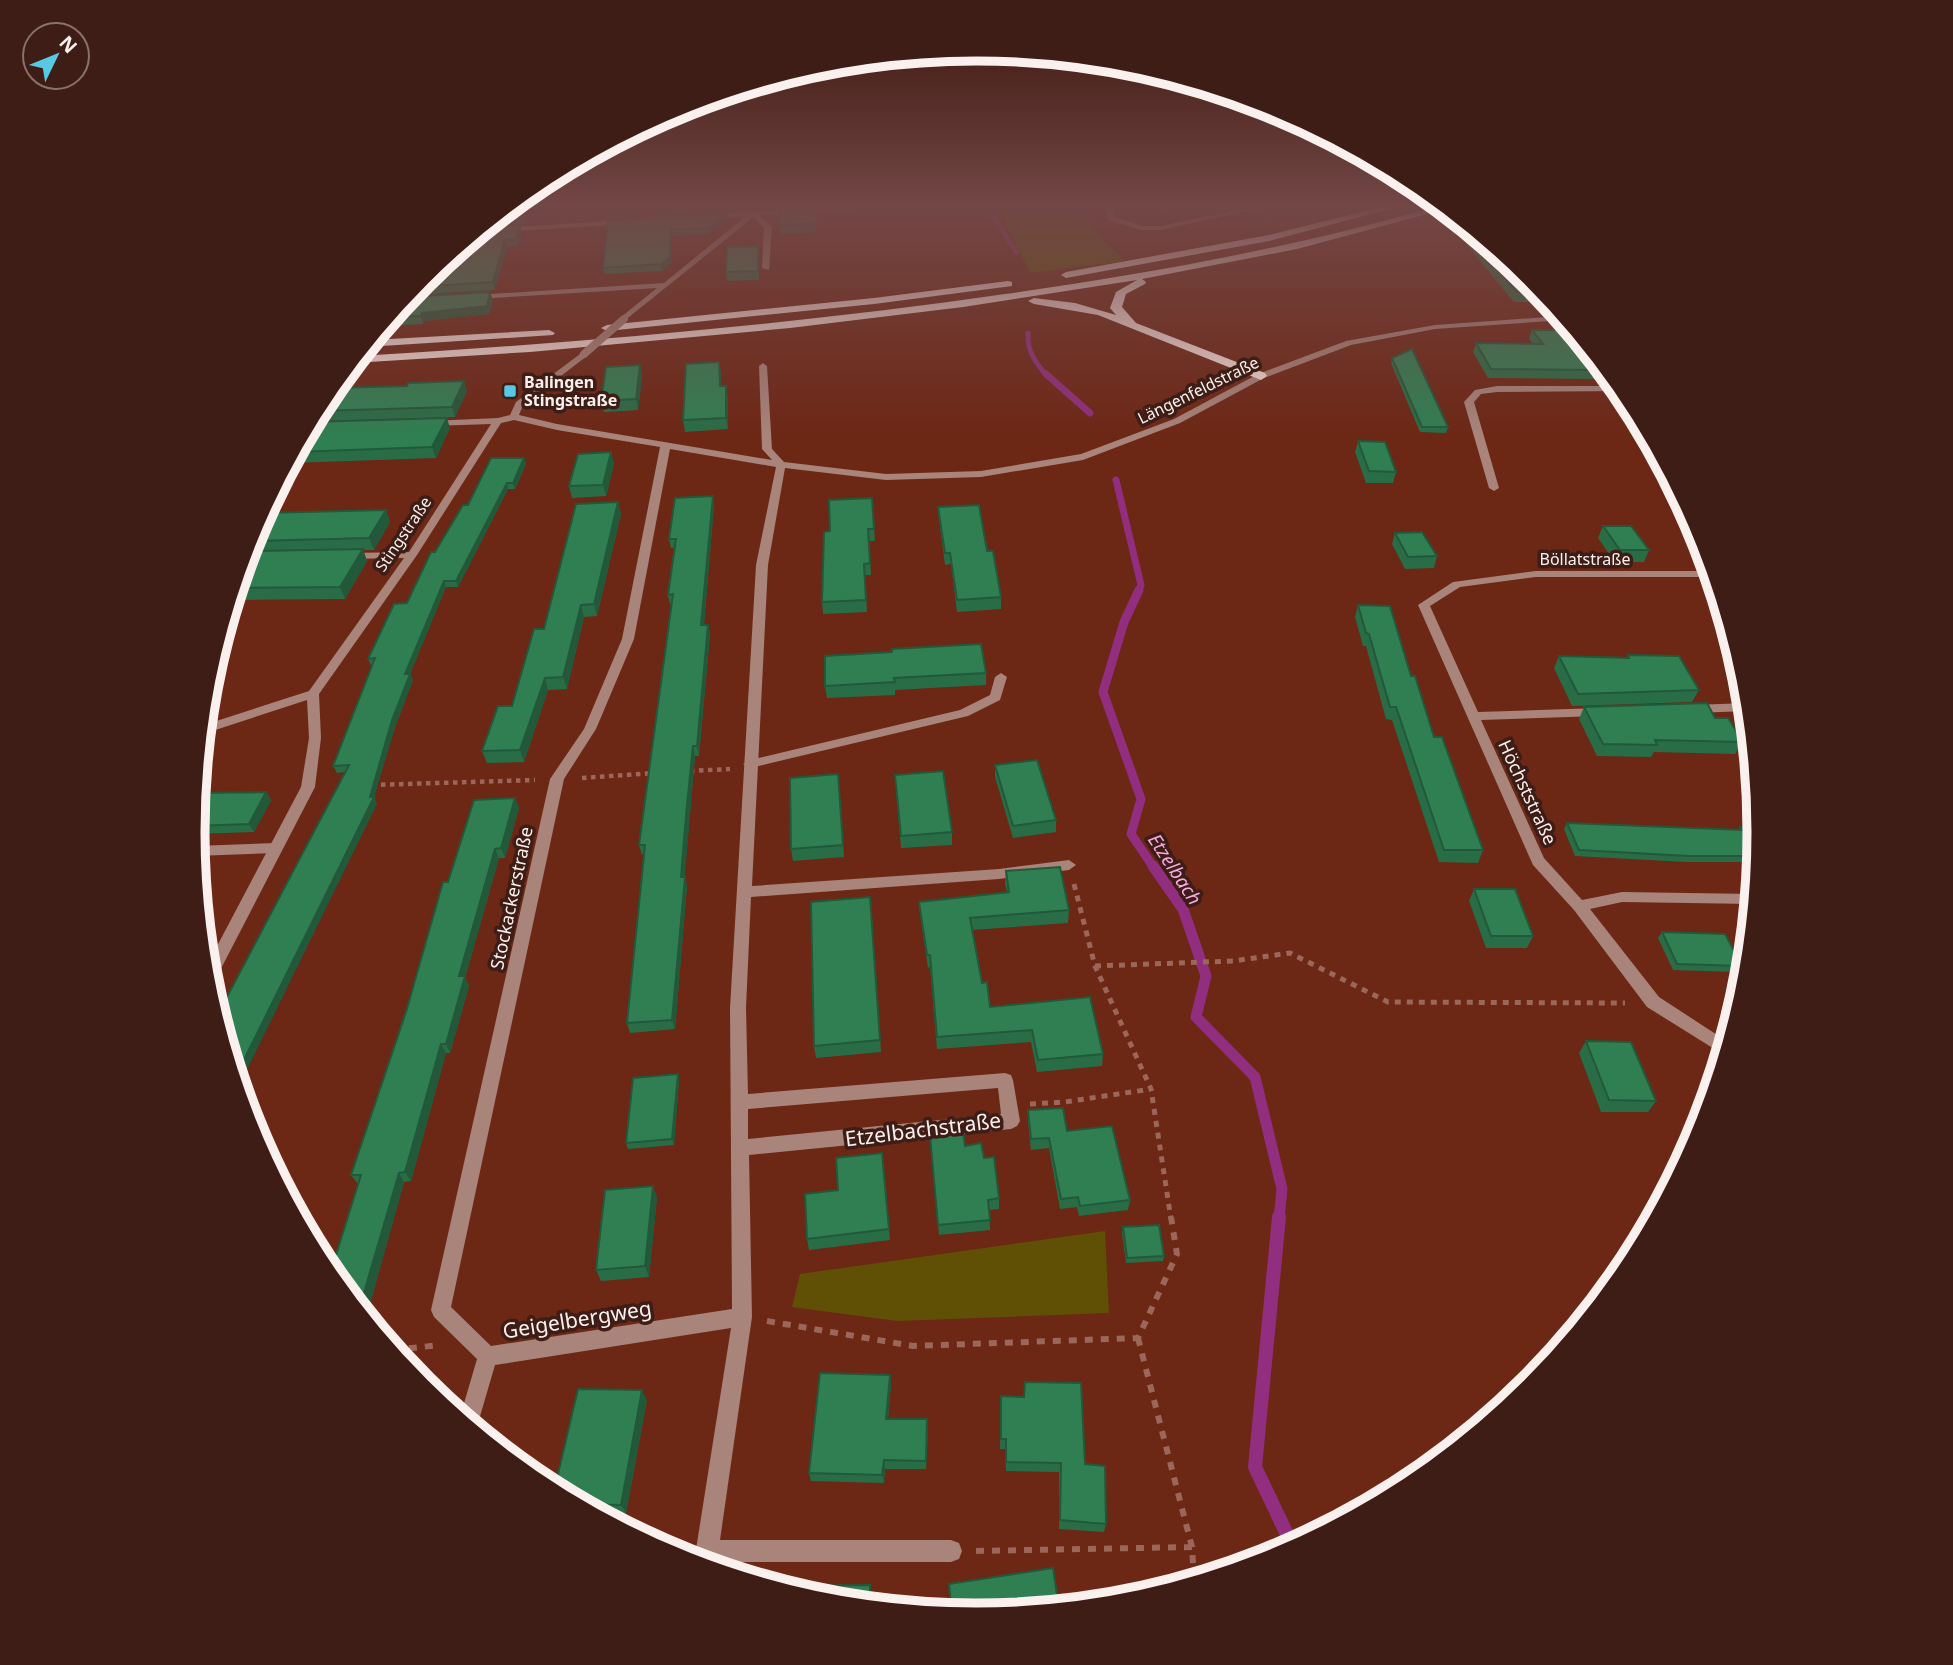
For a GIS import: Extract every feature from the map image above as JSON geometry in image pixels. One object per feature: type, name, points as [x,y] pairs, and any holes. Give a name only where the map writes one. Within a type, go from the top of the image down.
[{"type":"highway","points":[[593,329],[874,301],[1019,283]]},
{"type":"highway","points":[[368,359],[827,322],[1098,283]]},
{"type":"highway","points":[[1132,324],[1116,308],[1121,292],[1144,283]]},
{"type":"highway","points":[[966,303],[1052,302],[1102,313],[1261,376]]},
{"type":"highway","points":[[381,343],[566,332]]},
{"type":"street","points":[[417,424],[498,421],[514,416],[519,404],[584,354],[668,283]]},
{"type":"street","points":[[459,298],[665,285]]},
{"type":"street","name":"Längenfeldstraße","points":[[514,416],[557,428],[781,465],[886,477],[981,474],[1083,457],[1177,421],[1261,376],[1349,343],[1448,326],[1551,319]]},
{"type":"street","points":[[707,1555],[742,1317],[738,1008],[762,565],[781,465],[767,449],[763,366]]},
{"type":"street","points":[[1494,488],[1469,402],[1478,392],[1607,389]]},
{"type":"street","name":"Stingstraße","points":[[313,694],[412,555],[498,421]]},
{"type":"street","name":"Stockackerstraße","points":[[488,1356],[442,1311],[557,779],[590,730],[628,639],[666,444]]},
{"type":"street","points":[[329,556],[412,555]]},
{"type":"street","name":"Böllatstraße","points":[[1457,584],[1536,574],[1703,574]]},
{"type":"street","name":"Höchststraße","points":[[1457,584],[1424,605],[1538,861],[1579,906],[1653,1002],[1718,1044]]},
{"type":"street","points":[[750,766],[964,713],[996,697],[1001,677]]},
{"type":"street","points":[[213,727],[313,694],[315,738],[308,787],[216,959]]},
{"type":"street","points":[[1679,709],[1737,707]]},
{"type":"street","points":[[1472,716],[1610,711]]},
{"type":"street","points":[[206,850],[276,848]]},
{"type":"street","points":[[744,892],[999,874],[1069,865]]},
{"type":"street","points":[[1579,906],[1622,897],[1744,899]]},
{"type":"street","name":"Etzelbachstraße","points":[[740,1102],[1005,1080],[1011,1121],[741,1148]]},
{"type":"street","name":"Geigelbergweg","points":[[471,1414],[488,1356],[742,1317]]},
{"type":"street","points":[[715,1558],[951,1551]]},
{"type":"path","points":[[681,772],[750,766]]},
{"type":"path","points":[[363,785],[557,779],[667,772]]},
{"type":"path","points":[[1069,865],[1095,966],[1151,1089],[1177,1254],[1138,1338],[1192,1546],[1193,1572]]},
{"type":"path","points":[[1095,966],[1233,961],[1290,953],[1388,1002],[1653,1002]]},
{"type":"path","points":[[1009,1105],[1065,1102],[1151,1089]]},
{"type":"path","points":[[742,1317],[913,1346],[1138,1338]]},
{"type":"path","points":[[951,1551],[1192,1546]]},
{"type":"shaded area","points":[[1105,1231],[1109,1313],[897,1321],[792,1307],[800,1274]]},
{"type":"building","points":[[436,283],[482,283],[432,286]]},
{"type":"building","points":[[1509,283],[1517,283],[1527,292],[1517,292]]},
{"type":"building","points":[[490,292],[487,306],[404,317],[423,296]]},
{"type":"building","points":[[1532,330],[1561,330],[1593,370],[1491,369],[1476,343],[1543,344]]},
{"type":"building","points":[[1412,349],[1448,427],[1422,427],[1392,358]]},
{"type":"building","points":[[719,362],[720,386],[726,386],[726,418],[683,420],[686,364]]},
{"type":"building","points":[[640,365],[636,399],[601,401],[606,367]]},
{"type":"building","points":[[464,381],[452,407],[331,411],[347,388],[407,386],[408,383]]},
{"type":"building","points":[[447,418],[432,447],[306,452],[324,422]]},
{"type":"building","points":[[1358,441],[1385,442],[1396,472],[1369,471]]},
{"type":"building","points":[[611,452],[603,485],[569,486],[578,454]]},
{"type":"building","points":[[491,458],[524,458],[513,483],[507,483],[456,581],[444,581],[405,674],[410,674],[392,720],[370,797],[374,797],[242,1065],[225,1002],[349,765],[333,766],[375,658],[368,659],[394,604],[407,603],[431,552],[435,552],[463,505],[468,505]]},
{"type":"building","points":[[713,496],[701,625],[708,625],[697,746],[693,746],[686,815],[681,877],[685,877],[672,1020],[627,1023],[645,845],[639,845],[673,594],[668,595],[676,539],[669,539],[675,498]]},
{"type":"building","points":[[872,498],[874,529],[868,529],[870,563],[864,564],[866,600],[822,602],[824,532],[830,531],[829,500]]},
{"type":"building","points":[[618,502],[594,604],[581,605],[563,677],[545,678],[520,750],[482,751],[498,706],[512,706],[534,629],[544,629],[576,504]]},
{"type":"building","points":[[979,505],[987,551],[993,551],[1001,597],[957,600],[950,553],[945,553],[938,507]]},
{"type":"building","points":[[386,510],[369,538],[263,541],[275,513]]},
{"type":"building","points":[[1603,526],[1631,526],[1649,550],[1620,550]]},
{"type":"building","points":[[1422,532],[1437,556],[1408,557],[1395,533]]},
{"type":"building","points":[[363,549],[340,587],[245,588],[259,551]]},
{"type":"building","points":[[1358,605],[1390,606],[1411,676],[1415,676],[1434,737],[1442,737],[1483,850],[1444,850],[1396,707],[1390,707]]},
{"type":"building","points":[[981,644],[986,673],[894,678],[895,682],[825,686],[825,656]]},
{"type":"building","points":[[1628,655],[1679,656],[1699,690],[1578,694],[1559,656],[1629,658]]},
{"type":"building","points":[[1707,703],[1715,718],[1728,718],[1742,742],[1655,740],[1657,745],[1603,744],[1584,707]]},
{"type":"building","points":[[1037,760],[1056,820],[1013,826],[995,765]]},
{"type":"building","points":[[943,771],[952,832],[901,836],[895,775]]},
{"type":"building","points":[[838,774],[843,845],[791,849],[790,778]]},
{"type":"building","points":[[266,792],[249,824],[205,826],[207,793]]},
{"type":"building","points":[[515,798],[501,848],[495,849],[459,976],[465,976],[446,1044],[441,1044],[405,1172],[399,1173],[363,1296],[361,1296],[334,1260],[361,1175],[351,1175],[406,1012],[443,882],[448,882],[474,800]]},
{"type":"building","points":[[1567,823],[1742,830],[1740,827],[1748,827],[1747,856],[1579,850]]},
{"type":"building","points":[[1060,867],[1069,910],[970,918],[982,983],[987,982],[990,1007],[1090,997],[1103,1054],[1038,1060],[1032,1030],[937,1037],[930,955],[927,955],[919,902],[1009,892],[1006,871]]},
{"type":"building","points":[[1474,889],[1515,889],[1533,936],[1491,936]]},
{"type":"building","points":[[870,897],[880,1040],[814,1046],[811,902]]},
{"type":"building","points":[[1662,932],[1725,934],[1737,957],[1736,966],[1677,964]]},
{"type":"building","points":[[1586,1041],[1631,1042],[1656,1101],[1609,1100]]},
{"type":"building","points":[[678,1074],[672,1139],[626,1143],[633,1078]]},
{"type":"building","points":[[1063,1108],[1067,1131],[1112,1126],[1130,1200],[1080,1206],[1078,1197],[1061,1199],[1049,1138],[1031,1139],[1028,1110]]},
{"type":"building","points":[[963,1132],[965,1146],[981,1143],[984,1158],[994,1157],[999,1198],[988,1200],[990,1220],[938,1225],[930,1135]]},
{"type":"building","points":[[882,1153],[889,1229],[807,1239],[805,1194],[838,1190],[836,1158]]},
{"type":"building","points":[[653,1186],[645,1266],[596,1270],[605,1190]]},
{"type":"building","points":[[1159,1225],[1164,1256],[1127,1258],[1123,1227]]},
{"type":"building","points":[[820,1373],[890,1375],[886,1419],[927,1419],[926,1461],[884,1460],[882,1475],[809,1473]]},
{"type":"building","points":[[1025,1382],[1081,1383],[1085,1464],[1105,1466],[1106,1524],[1060,1520],[1061,1463],[1006,1462],[1006,1439],[1001,1439],[1001,1396],[1024,1397]]},
{"type":"building","points":[[578,1389],[642,1390],[621,1505],[599,1504],[557,1479]]},
{"type":"building","points":[[1053,1568],[1058,1599],[951,1603],[949,1584]]},
{"type":"building","points":[[870,1585],[870,1596],[826,1589],[812,1586]]},
{"type":"waterway","name":"Etzelbach","points":[[1028,333],[1033,356],[1047,376]]},
{"type":"waterway","name":"Etzelbach","points":[[1046,374],[1090,413]]},
{"type":"waterway","name":"Etzelbach","points":[[1116,480],[1141,585],[1138,592]]},
{"type":"waterway","name":"Etzelbach","points":[[1139,590],[1124,622],[1103,692],[1141,799],[1131,834],[1154,868]]},
{"type":"waterway","name":"Etzelbach","points":[[1153,866],[1183,909],[1206,976],[1196,1017],[1255,1077],[1282,1189],[1279,1219]]},
{"type":"waterway","name":"Etzelbach","points":[[1279,1217],[1255,1467],[1288,1537]]},
{"type":"place","name":"Balingen Stingstraße","points":[[510,391]]}]
